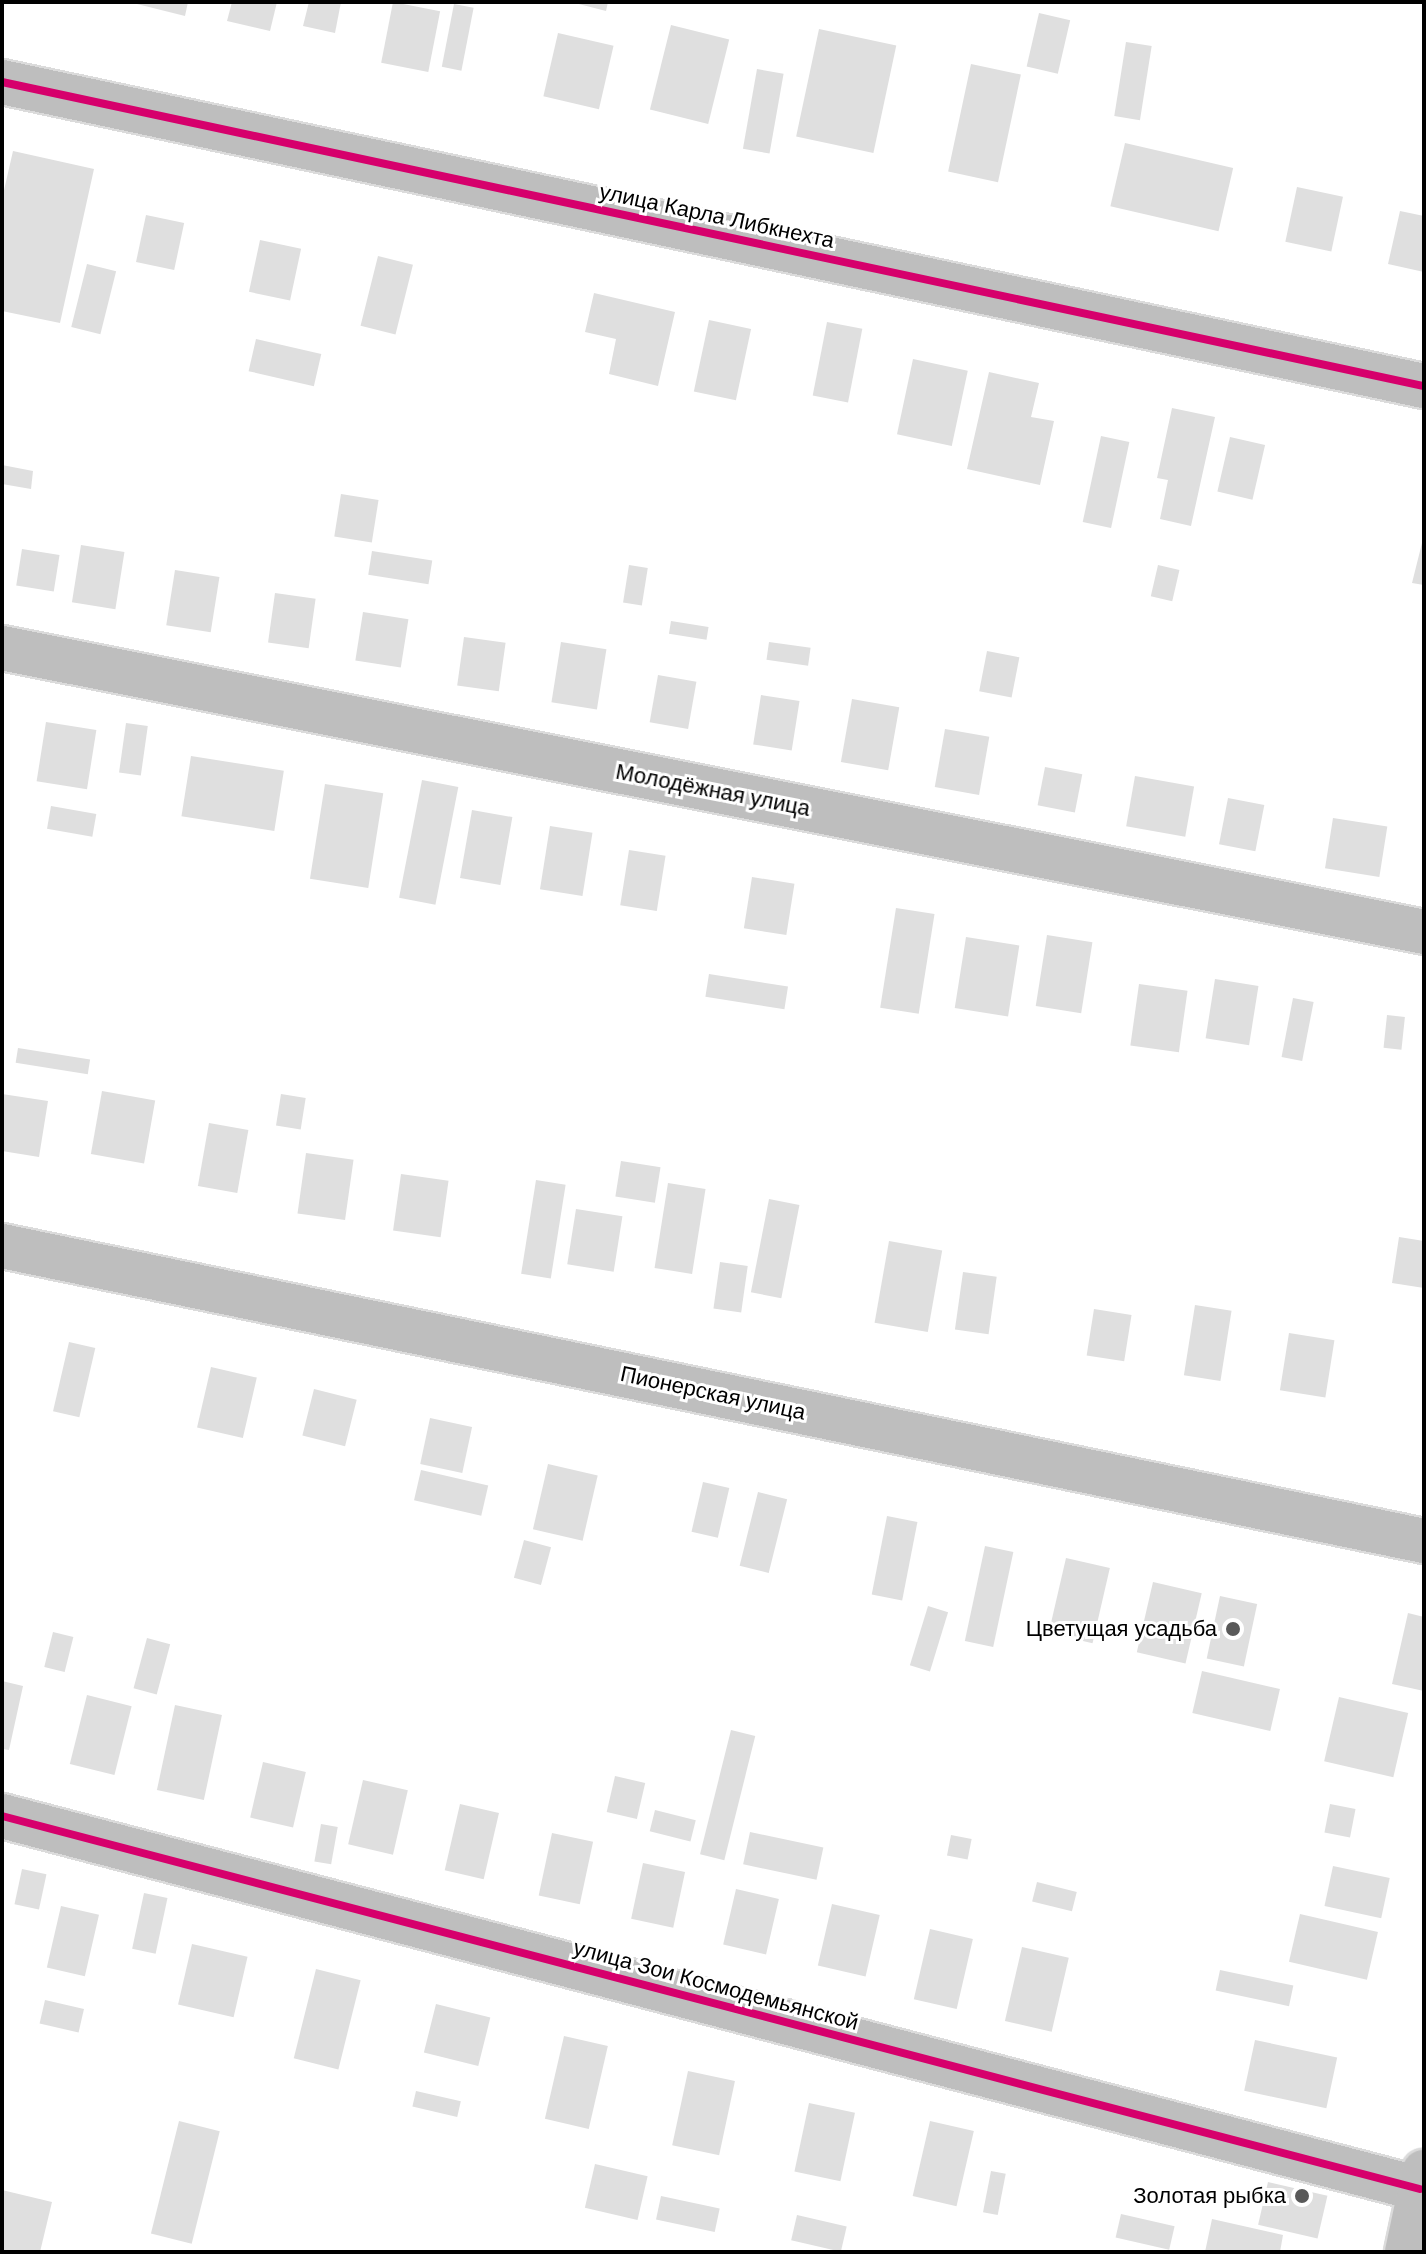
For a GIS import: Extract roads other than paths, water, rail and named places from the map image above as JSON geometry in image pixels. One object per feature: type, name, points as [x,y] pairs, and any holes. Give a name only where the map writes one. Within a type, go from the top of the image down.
[{"type":"street","name":"улица Карла Либкнехта","points":[[2,82],[1424,386]]},
{"type":"street","name":"Молодёжная улица","points":[[2,648],[1424,932]]},
{"type":"street","name":"Пионерская улица","points":[[2,1246],[1424,1541]]},
{"type":"street","name":"улица Зои Космодемьянской","points":[[2,1816],[1422,2180]]},
{"type":"street","points":[[1407,2252],[1422,2180]]},
{"type":"place","name":"Цветущая усадьба","points":[[1233,1629]]},
{"type":"place","name":"Золотая рыбка","points":[[1302,2196]]}]
